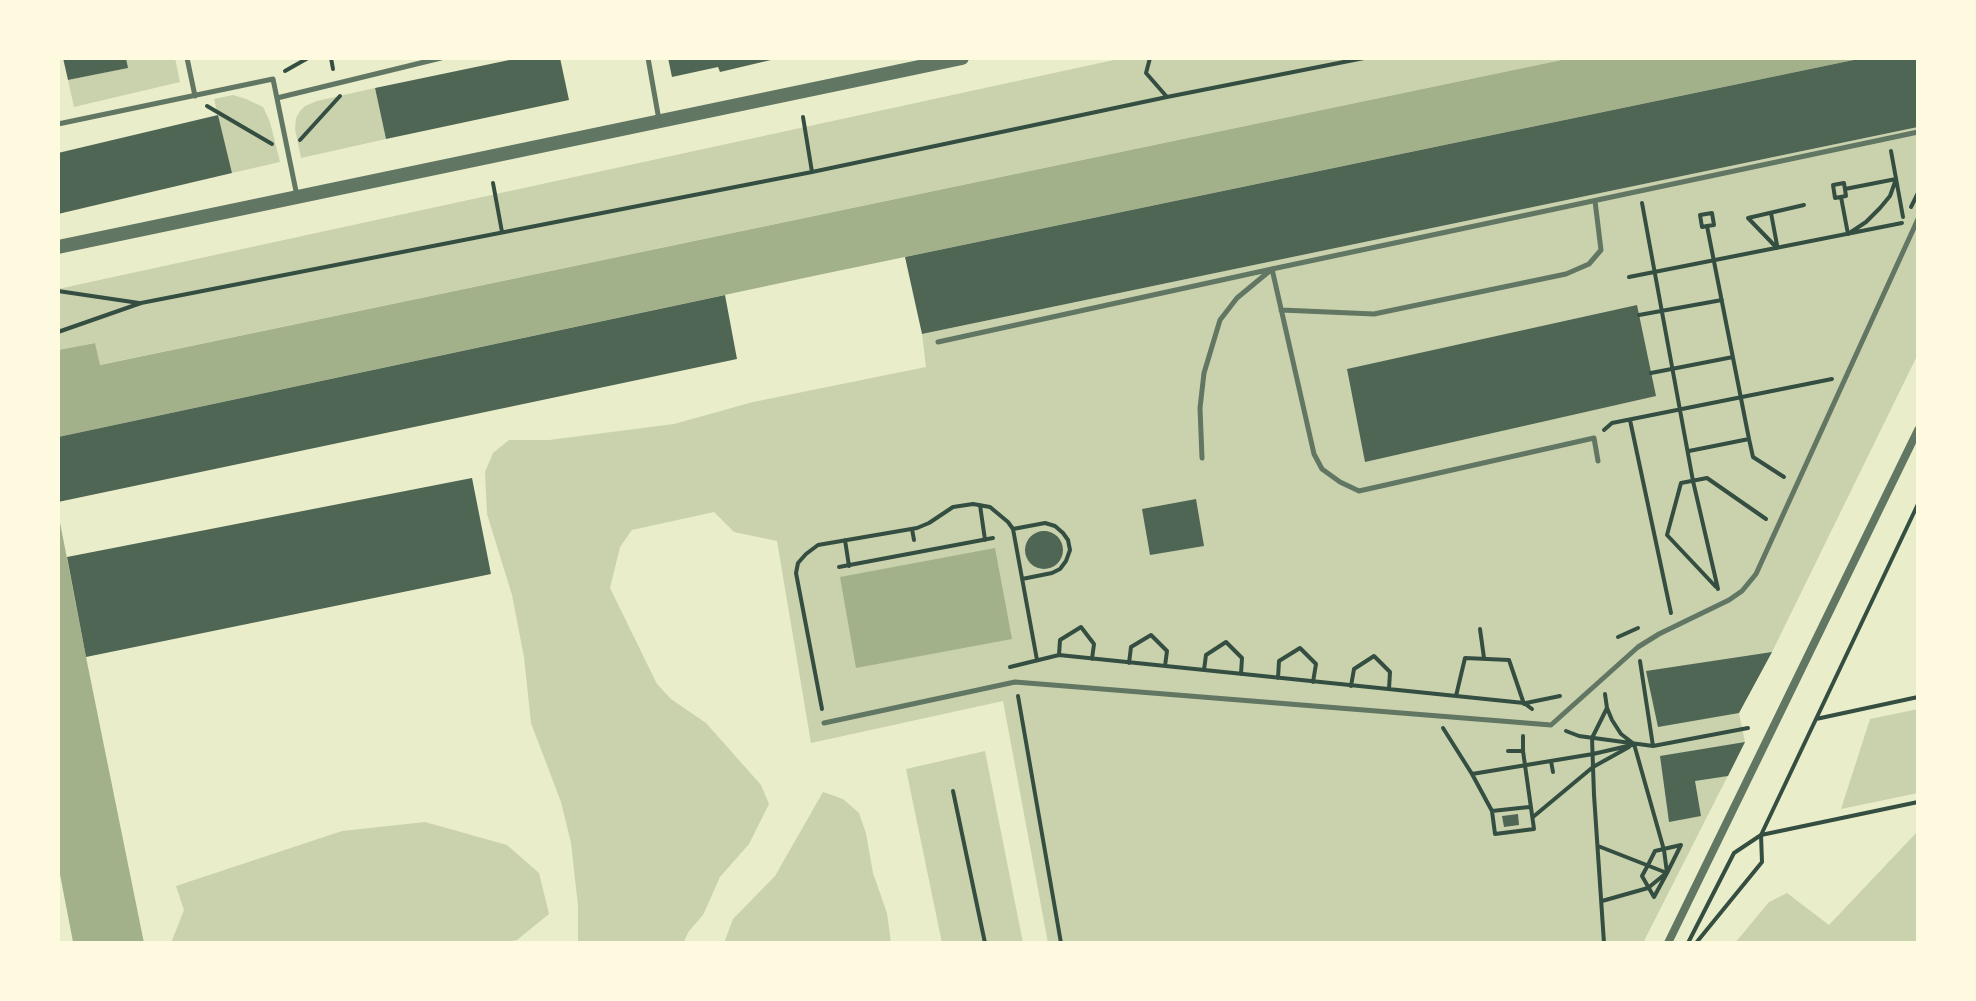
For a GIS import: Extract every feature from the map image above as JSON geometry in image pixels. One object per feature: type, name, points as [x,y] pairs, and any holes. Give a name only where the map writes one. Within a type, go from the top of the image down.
[{"type":"street","points":[[58,247],[962,58]]},
{"type":"street","points":[[1668,943],[1918,430]]},
{"type":"lane","points":[[187,58],[195,96]]},
{"type":"lane","points":[[277,98],[441,58]]},
{"type":"lane","points":[[648,58],[659,121]]},
{"type":"lane","points":[[58,124],[273,79],[297,197]]},
{"type":"lane","points":[[938,342],[1918,132]]},
{"type":"lane","points":[[1281,310],[1374,314],[1566,274],[1589,264],[1601,250],[1595,201]]},
{"type":"lane","points":[[824,723],[1015,682],[1551,725],[1638,647],[1729,600],[1742,591],[1756,574],[1918,219]]},
{"type":"lane","points":[[1272,269],[1314,454],[1322,469],[1340,482],[1359,491],[1594,438],[1598,461]]},
{"type":"lane","points":[[1202,458],[1200,408],[1204,373],[1220,320],[1237,298],[1272,269]]},
{"type":"path","points":[[273,79],[308,58]]},
{"type":"path","points":[[1150,58],[1146,73],[1167,97]]},
{"type":"path","points":[[58,332],[141,303],[812,172],[1364,58]]},
{"type":"path","points":[[803,117],[812,172]]},
{"type":"path","points":[[1891,151],[1904,223]]},
{"type":"path","points":[[1845,189],[1896,179]]},
{"type":"path","points":[[1848,234],[1880,208],[1890,196],[1896,179]]},
{"type":"path","points":[[493,183],[502,232]]},
{"type":"path","points":[[1844,183],[1845,189],[1846,196],[1835,198],[1833,185],[1844,183]]},
{"type":"path","points":[[1904,223],[1918,193]]},
{"type":"path","points":[[1841,197],[1848,234]]},
{"type":"path","points":[[1641,201],[1693,481],[1718,589]]},
{"type":"path","points":[[1777,248],[1748,218],[1804,205]]},
{"type":"path","points":[[1771,213],[1777,248]]},
{"type":"path","points":[[1629,277],[1904,223]]},
{"type":"path","points":[[1707,226],[1753,457],[1797,484]]},
{"type":"path","points":[[58,291],[141,303]]},
{"type":"path","points":[[1639,315],[1722,300]]},
{"type":"path","points":[[1651,373],[1733,357]]},
{"type":"path","points":[[1594,438],[1612,423],[1846,376]]},
{"type":"path","points":[[1630,420],[1671,614],[1683,608]]},
{"type":"path","points":[[1689,451],[1749,439]]},
{"type":"path","points":[[1667,535],[1681,483],[1707,478],[1777,527]]},
{"type":"path","points":[[836,706],[821,709],[796,573],[798,563],[818,545],[912,529],[929,523],[953,507],[973,504],[990,507],[1013,529],[1037,660]]},
{"type":"path","points":[[980,505],[985,540]]},
{"type":"path","points":[[1696,943],[1762,862],[1761,835],[1917,509]]},
{"type":"path","points":[[1013,529],[1045,523],[1055,526],[1068,540],[1070,550],[1060,569],[1022,579]]},
{"type":"path","points":[[912,529],[914,540]]},
{"type":"path","points":[[1654,538],[1667,535]]},
{"type":"path","points":[[1667,535],[1729,600]]},
{"type":"path","points":[[839,567],[993,538]]},
{"type":"path","points":[[845,540],[849,566]]},
{"type":"path","points":[[1706,595],[1726,584]]},
{"type":"path","points":[[1618,637],[1645,626]]},
{"type":"path","points":[[1059,655],[1060,640],[1081,627],[1094,644],[1092,659]]},
{"type":"path","points":[[1480,629],[1484,659]]},
{"type":"path","points":[[1129,663],[1131,647],[1151,635],[1167,651],[1165,666]]},
{"type":"path","points":[[1204,670],[1206,655],[1226,642],[1242,658],[1241,674]]},
{"type":"path","points":[[1638,647],[1653,746]]},
{"type":"path","points":[[1278,678],[1279,661],[1300,648],[1316,664],[1313,682]]},
{"type":"path","points":[[997,670],[1059,655],[1524,703],[1551,725],[1579,736],[1653,746],[1748,728]]},
{"type":"path","points":[[1351,686],[1354,669],[1374,656],[1390,672],[1389,689]]},
{"type":"path","points":[[1420,692],[1492,811],[1495,834],[1534,829],[1523,751],[1524,703],[1509,660],[1465,658],[1456,696]]},
{"type":"path","points":[[1612,670],[1606,684],[1607,708],[1621,734],[1634,744],[1664,850],[1667,873]]},
{"type":"path","points":[[1015,682],[1061,943]]},
{"type":"path","points":[[1816,719],[1918,697]]},
{"type":"path","points":[[1604,943],[1592,738],[1607,708]]},
{"type":"path","points":[[1472,774],[1634,744]]},
{"type":"path","points":[[1532,817],[1593,767],[1634,744]]},
{"type":"path","points":[[1508,751],[1523,751]]},
{"type":"path","points":[[1551,761],[1553,772]]},
{"type":"path","points":[[953,791],[985,943]]},
{"type":"path","points":[[1688,943],[1734,853],[1761,835],[1918,802]]},
{"type":"path","points":[[1492,811],[1530,807]]},
{"type":"path","points":[[1681,845],[1654,897],[1642,876],[1648,865],[1655,851],[1681,845]]},
{"type":"path","points":[[1597,846],[1667,873]]},
{"type":"path","points":[[1602,901],[1648,888],[1667,873]]},
{"type":"shaded area","points":[[126,58],[175,58],[180,82],[74,107],[68,80],[127,68]]},
{"type":"shaded area","points":[[1123,58],[1571,58],[99,365],[94,343],[58,350],[58,289]]},
{"type":"shaded area","points":[[1571,58],[1863,58],[58,437],[58,350],[95,343],[100,365]]},
{"type":"shaded area","points":[[375,88],[386,139],[301,158],[295,129],[296,118],[305,106]]},
{"type":"shaded area","points":[[233,95],[263,107],[280,162],[232,173],[214,99]]},
{"type":"shaded area","points":[[1918,127],[1918,354],[1739,713],[1745,742],[1643,943],[1048,943],[1003,701],[811,743],[777,541],[734,532],[714,512],[632,530],[620,547],[610,588],[657,684],[671,699],[706,723],[761,785],[769,804],[749,844],[720,877],[703,915],[683,943],[578,943],[578,906],[571,843],[561,802],[531,723],[524,657],[512,595],[487,514],[485,472],[493,453],[509,440],[549,440],[674,424],[753,402],[926,367],[922,334]]},
{"type":"shaded area","points":[[58,512],[144,943],[73,942],[58,864]]},
{"type":"shaded area","points":[[995,548],[1012,639],[856,668],[840,577]]},
{"type":"shaded area","points":[[1918,709],[1918,793],[1841,809],[1870,719]]},
{"type":"shaded area","points":[[985,751],[1023,943],[942,943],[906,769]]},
{"type":"shaded area","points":[[823,792],[843,799],[859,813],[873,873],[887,913],[891,943],[724,943],[733,919],[775,876]]},
{"type":"shaded area","points":[[425,822],[507,845],[539,873],[549,914],[517,940],[502,943],[171,943],[184,910],[176,886],[342,831]]},
{"type":"shaded area","points":[[1917,832],[1918,943],[1735,943],[1769,902],[1787,893],[1829,925]]},
{"type":"building","points":[[63,58],[126,58],[128,68],[68,80]]},
{"type":"building","points":[[519,58],[560,58],[569,100],[386,139],[375,88]]},
{"type":"building","points":[[668,58],[775,59],[720,72],[718,67],[672,77]]},
{"type":"building","points":[[1863,58],[1918,58],[1918,127],[922,334],[905,257]]},
{"type":"building","points":[[218,115],[232,173],[58,214],[58,153]]},
{"type":"building","points":[[725,295],[737,359],[58,502],[58,437]]},
{"type":"building","points":[[1637,305],[1656,396],[1365,462],[1347,369]]},
{"type":"building","points":[[472,478],[491,574],[86,657],[67,557]]},
{"type":"building","points":[[1196,499],[1204,546],[1150,555],[1142,509]]},
{"type":"building","points":[[1044,531],[1057,537],[1063,550],[1057,563],[1044,569],[1031,563],[1025,550],[1031,537]]},
{"type":"building","points":[[1772,652],[1739,713],[1658,727],[1646,671]]},
{"type":"building","points":[[1745,742],[1728,776],[1695,781],[1701,816],[1669,822],[1660,756]]},
{"type":"building","points":[[1518,814],[1519,825],[1504,827],[1502,816]]}]
